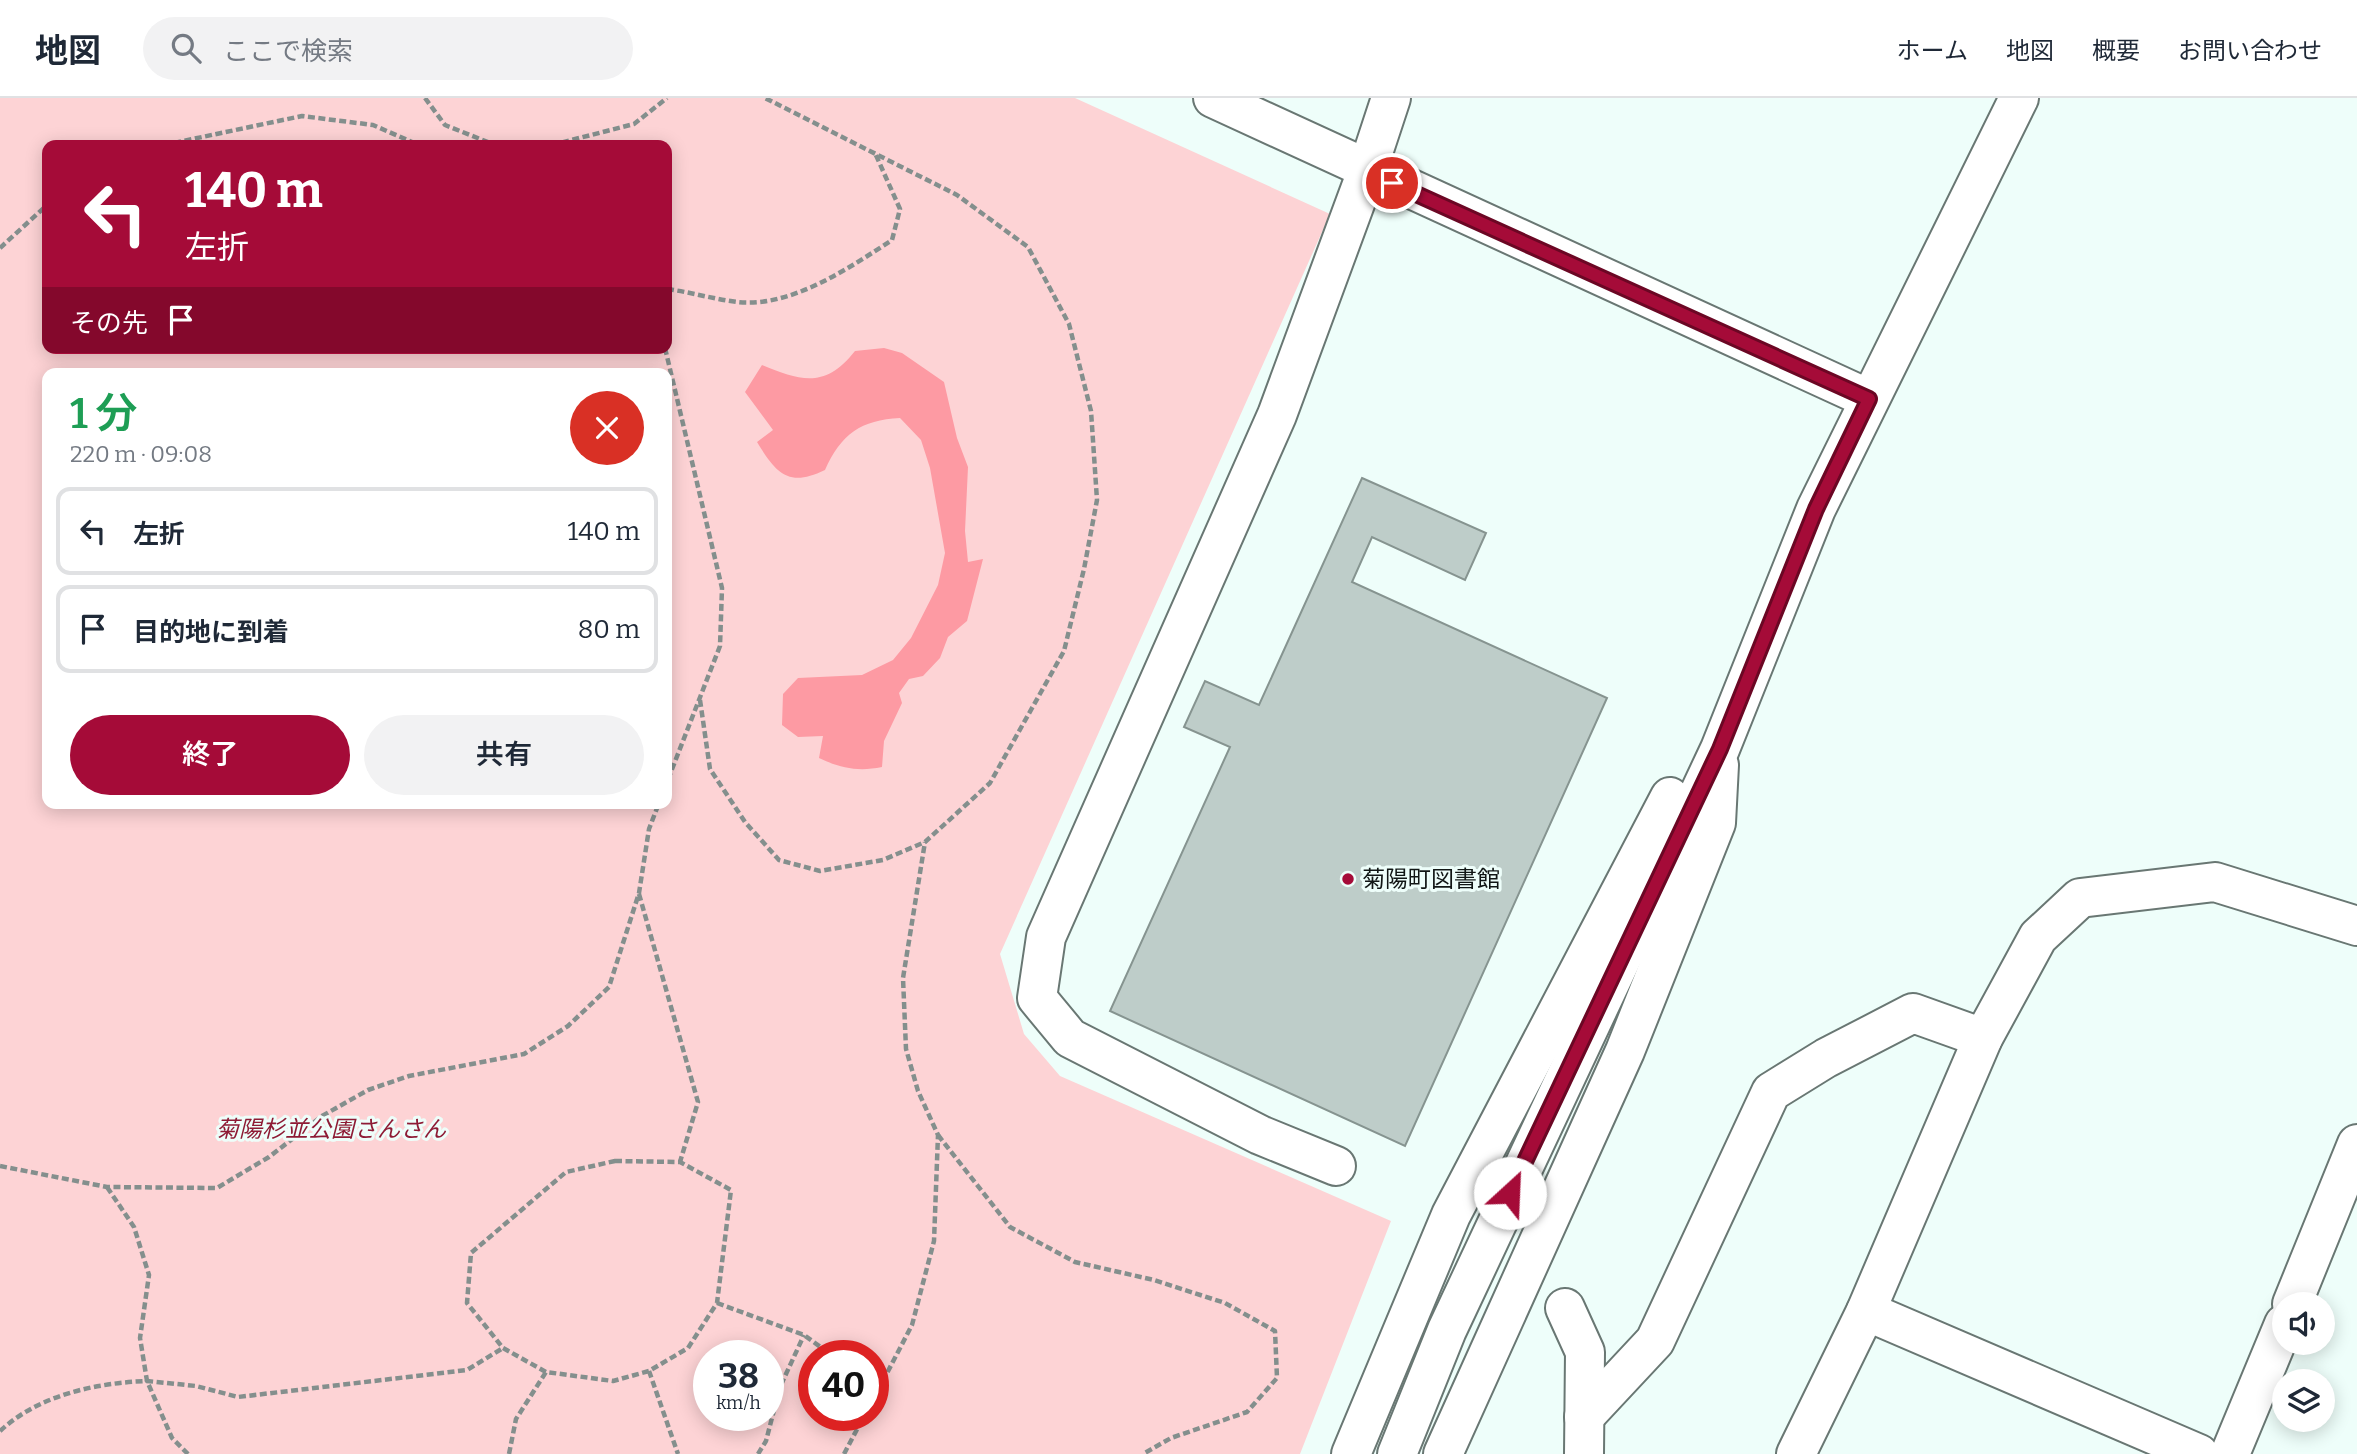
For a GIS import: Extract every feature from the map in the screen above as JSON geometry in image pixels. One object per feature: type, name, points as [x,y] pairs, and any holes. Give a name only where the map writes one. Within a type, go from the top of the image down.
[{"type":"street","points":[[1213,98],[1367,171],[1869,399]]},
{"type":"street","points":[[1336,1166],[1261,1135],[1070,1038],[1037,998],[1046,937],[1277,415],[1367,171],[1391,98]]},
{"type":"street","points":[[1396,1454],[1447,1329],[1720,749],[1816,509],[2019,98]]},
{"type":"street","points":[[1351,1454],[1451,1215],[1636,860],[1668,799],[1720,749]]},
{"type":"street","points":[[1443,1454],[1625,1051],[1716,823],[1720,749]]},
{"type":"street","points":[[1796,1454],[1866,1311],[1983,1038],[2038,937],[2080,898],[2215,882],[2357,926]]},
{"type":"street","points":[[1584,1436],[1654,1341],[1771,1092],[1826,1058],[1913,1013],[1983,1038]]},
{"type":"street","points":[[2297,1292],[2357,1144]]},
{"type":"street","points":[[1565,1308],[1585,1352],[1584,1436]]},
{"type":"street","points":[[1866,1311],[2199,1454]]},
{"type":"street","points":[[2231,1454],[2272,1353]]},
{"type":"path","points":[[425,98],[445,125],[482,140]]},
{"type":"path","points":[[572,140],[634,124],[667,98]]},
{"type":"path","points":[[700,700],[710,769],[746,821],[779,860],[820,871],[883,860],[925,842],[990,783],[1064,651],[1097,500],[1092,424],[1069,324],[1028,247],[957,195],[765,98]]},
{"type":"path","points":[[188,140],[302,116],[373,125],[408,140]]},
{"type":"path","points":[[672,290],[740,303],[785,297],[850,267],[892,240],[900,209],[875,152]]},
{"type":"path","points":[[0,248],[42,210]]},
{"type":"path","points":[[672,377],[722,588],[720,646],[672,770]]},
{"type":"path","points":[[0,1166],[107,1187],[217,1188],[269,1157],[322,1116],[368,1090],[410,1076],[524,1054],[568,1026],[609,987],[639,893],[649,829],[657,809]]},
{"type":"path","points":[[925,842],[903,978],[906,1049],[918,1091],[938,1135],[1010,1227],[1075,1262],[1154,1280],[1224,1303],[1275,1331],[1277,1378],[1247,1412],[1171,1437],[1143,1454]]},
{"type":"path","points":[[639,893],[698,1102],[680,1162]]},
{"type":"path","points":[[889,1373],[912,1325],[934,1241],[938,1135]]},
{"type":"path","points":[[615,1161],[680,1162],[731,1189],[717,1303],[688,1348],[649,1371],[613,1381],[546,1372],[503,1348],[467,1303],[471,1253],[566,1172],[615,1161]]},
{"type":"path","points":[[107,1187],[134,1227],[149,1275],[140,1338],[147,1381],[172,1438],[188,1454]]},
{"type":"path","points":[[717,1303],[804,1335],[811,1340]]},
{"type":"path","points":[[758,1454],[766,1441],[780,1387],[804,1335]]},
{"type":"path","points":[[0,1430],[16,1416],[61,1396],[109,1382],[147,1381],[196,1386],[238,1396],[467,1370],[503,1348]]},
{"type":"path","points":[[649,1371],[678,1454]]},
{"type":"path","points":[[509,1454],[516,1419],[546,1372]]},
{"type":"path","points":[[844,1454],[856,1431]]},
{"type":"green space","name":"菊陽杉並公園さんさん","points":[[0,98],[1075,98],[1330,214],[1000,954],[1024,1034],[1060,1076],[1391,1221],[1300,1454],[0,1454]]},
{"type":"shaded area","points":[[884,348],[902,353],[944,382],[957,438],[968,467],[965,531],[968,562],[983,559],[967,621],[948,637],[940,658],[923,676],[909,679],[899,693],[902,703],[884,741],[882,767],[857,769],[842,767],[819,758],[823,736],[798,737],[782,725],[783,694],[798,678],[862,675],[893,660],[911,638],[938,585],[945,553],[930,468],[921,440],[900,418],[874,422],[854,431],[838,447],[825,470],[801,478],[784,474],[770,462],[757,442],[773,430],[745,392],[762,365],[789,375],[812,378],[833,371],[855,351]]},
{"type":"building","name":"菊陽町図書館","points":[[1362,478],[1486,533],[1465,580],[1372,537],[1352,582],[1607,698],[1405,1146],[1110,1011],[1230,747],[1184,727],[1205,681],[1259,705]]},
{"type":"place","name":"菊陽町図書館","points":[[1348,879]]},
{"type":"route","points":[[1392,183],[1869,399],[1816,509],[1720,749],[1510,1193]]}]
